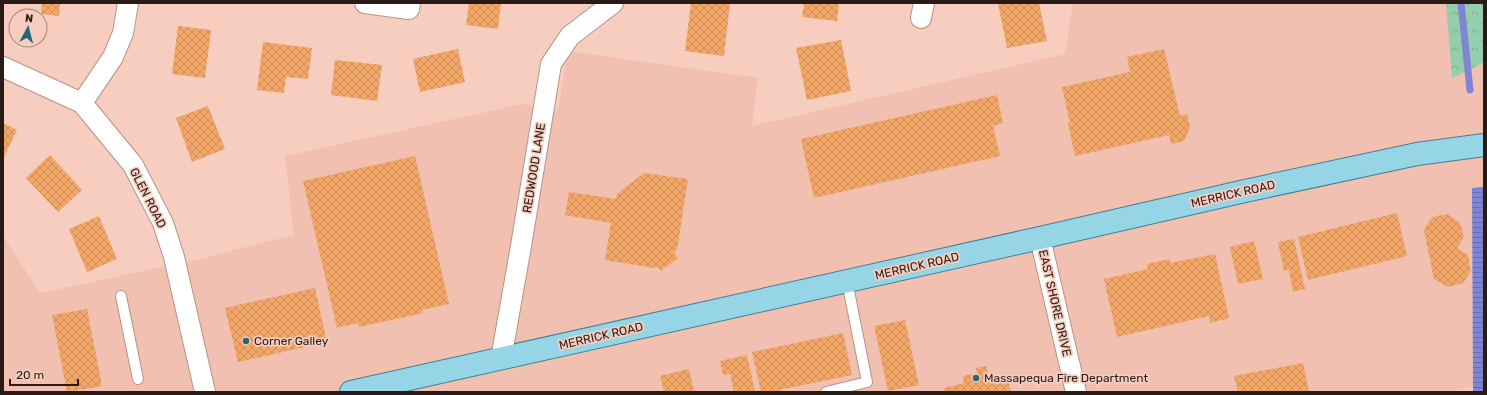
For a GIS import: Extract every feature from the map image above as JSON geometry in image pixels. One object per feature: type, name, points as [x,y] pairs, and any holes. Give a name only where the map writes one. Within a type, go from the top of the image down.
[{"type":"main road","name":"MERRICK ROAD","points":[[351,392],[1245,191],[1409,156],[1484,145]]},
{"type":"street","points":[[82,103],[113,57],[123,33],[128,3]]},
{"type":"street","points":[[365,3],[410,6]]},
{"type":"street","name":"REDWOOD LANE","points":[[501,359],[522,246],[551,64],[570,36],[613,3]]},
{"type":"street","name":"GLEN ROAD","points":[[3,67],[82,103],[133,165],[163,223],[174,257],[205,392]]},
{"type":"street","name":"EAST SHORE DRIVE","points":[[1040,238],[1076,392]]},
{"type":"lane","points":[[826,392],[868,382],[847,281]]},
{"type":"lane","points":[[121,296],[138,379]]},
{"type":"shaded area","points":[[1073,3],[1484,3],[1484,187],[1472,189],[1473,387],[1450,392],[3,392],[3,236],[40,293],[199,259],[294,235],[285,156],[523,104],[558,111],[568,51],[758,78],[752,126],[1065,54]]},
{"type":"green space","points":[[1446,3],[1484,3],[1483,63],[1452,78]]},
{"type":"water","points":[[1484,187],[1484,392],[1473,392],[1472,188]]},
{"type":"building","points":[[42,3],[60,3],[59,16],[48,15],[48,8],[42,8]]},
{"type":"building","points":[[469,3],[501,3],[498,29],[466,25]]},
{"type":"building","points":[[691,3],[730,3],[724,56],[685,51]]},
{"type":"building","points":[[804,3],[839,3],[837,21],[802,17]]},
{"type":"building","points":[[998,3],[1039,3],[1047,41],[1007,48]]},
{"type":"building","points":[[178,26],[211,30],[205,78],[172,74]]},
{"type":"building","points":[[841,40],[851,91],[807,100],[796,48]]},
{"type":"building","points":[[263,42],[312,48],[308,79],[286,77],[284,93],[257,90]]},
{"type":"building","points":[[458,49],[465,82],[420,92],[413,59]]},
{"type":"building","points":[[1164,49],[1180,116],[1187,114],[1190,128],[1184,141],[1171,144],[1169,135],[1075,156],[1062,87],[1130,72],[1127,57]]},
{"type":"building","points":[[335,60],[382,65],[377,101],[331,95]]},
{"type":"building","points":[[997,95],[1003,123],[993,126],[1000,156],[814,198],[801,139]]},
{"type":"building","points":[[208,106],[225,149],[192,162],[176,118]]},
{"type":"building","points":[[3,123],[17,130],[3,159]]},
{"type":"building","points":[[50,155],[82,190],[58,212],[26,178]]},
{"type":"building","points":[[415,156],[449,304],[422,310],[423,313],[359,327],[358,323],[337,328],[303,181]]},
{"type":"building","points":[[644,173],[688,179],[677,250],[674,252],[678,258],[661,271],[658,267],[654,268],[605,260],[611,223],[565,215],[569,192],[616,199],[617,194]]},
{"type":"building","points":[[1397,213],[1407,256],[1308,280],[1298,237]]},
{"type":"building","points":[[1447,214],[1460,223],[1464,237],[1457,248],[1468,255],[1471,271],[1463,283],[1448,287],[1434,279],[1424,230],[1432,217]]},
{"type":"building","points":[[99,216],[117,259],[87,272],[69,229]]},
{"type":"building","points":[[1294,239],[1305,289],[1293,292],[1289,270],[1284,271],[1278,242]]},
{"type":"building","points":[[1254,241],[1263,279],[1238,284],[1230,247]]},
{"type":"building","points":[[1215,254],[1229,318],[1210,323],[1209,316],[1117,337],[1104,279],[1148,269],[1147,264],[1170,259],[1170,263]]},
{"type":"building","points":[[315,288],[327,342],[238,362],[225,308]]},
{"type":"building","points":[[87,309],[102,386],[67,392],[52,315]]},
{"type":"building","points":[[905,320],[919,385],[888,391],[874,326]]},
{"type":"building","points":[[843,333],[852,375],[779,390],[779,392],[761,392],[752,352]]},
{"type":"building","points":[[747,355],[755,392],[734,392],[730,374],[723,375],[720,361]]},
{"type":"building","points":[[1303,363],[1309,392],[1238,392],[1234,376]]},
{"type":"building","name":"Massapequa Fire Department","points":[[986,366],[989,380],[1007,376],[1011,392],[945,392],[944,388],[964,383],[963,376],[977,373],[976,368]]},
{"type":"building","points":[[689,369],[694,392],[664,392],[660,376]]},
{"type":"waterway","points":[[1461,3],[1470,90]]},
{"type":"place","name":"Corner Galley","points":[[246,341]]},
{"type":"place","name":"Massapequa Fire Department","points":[[976,378]]}]
